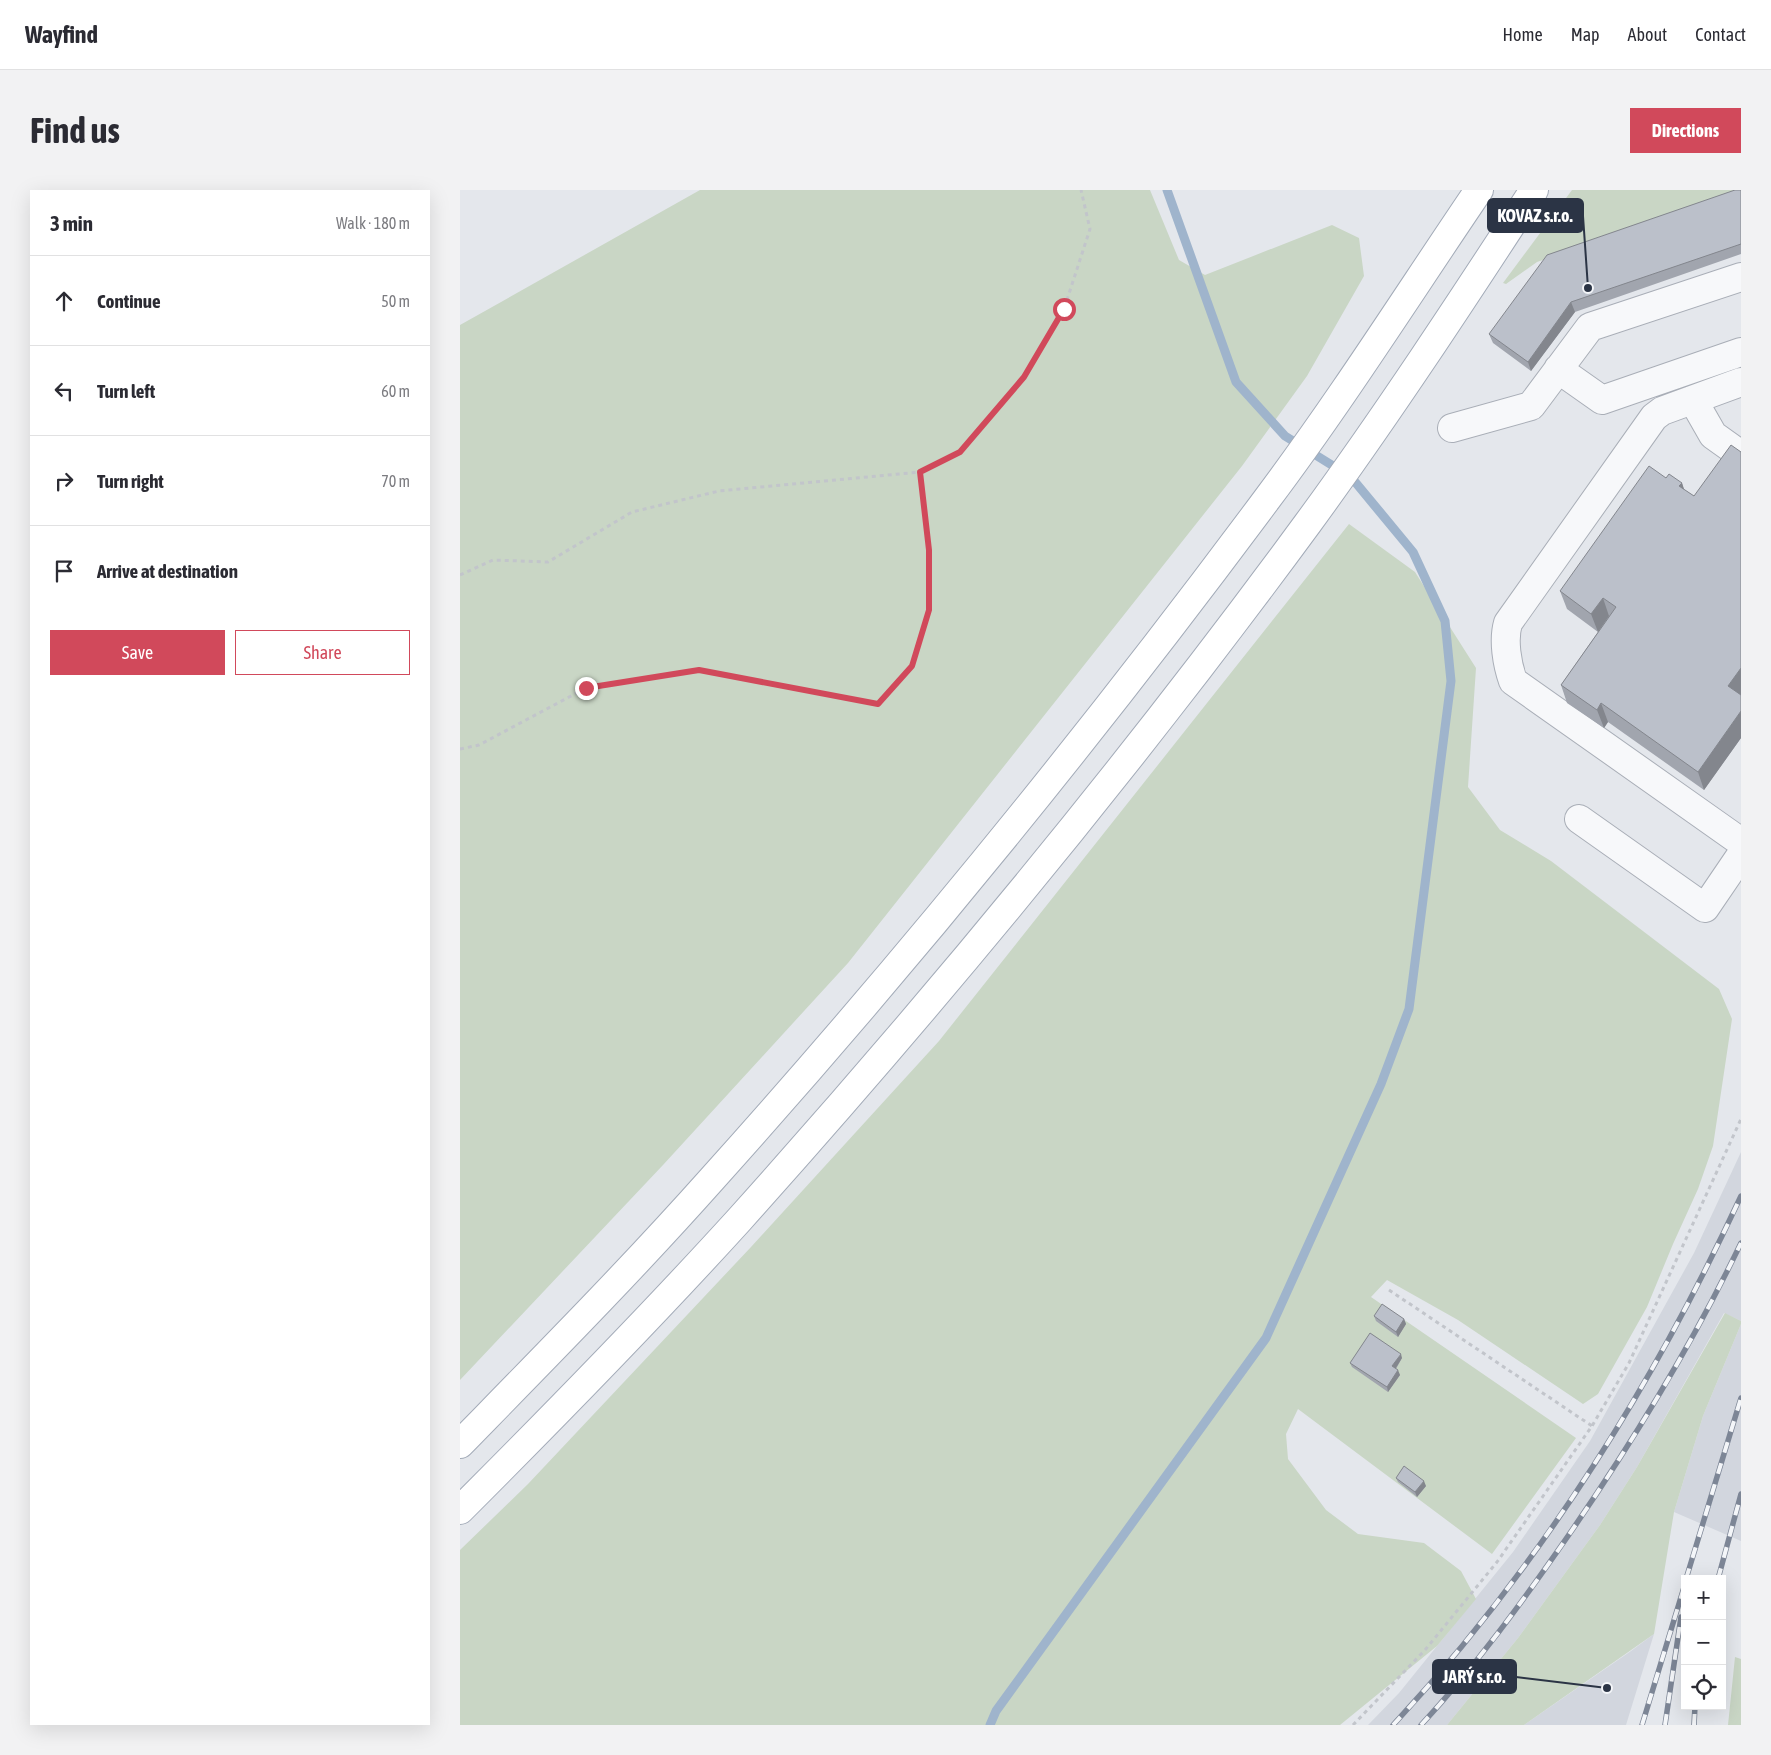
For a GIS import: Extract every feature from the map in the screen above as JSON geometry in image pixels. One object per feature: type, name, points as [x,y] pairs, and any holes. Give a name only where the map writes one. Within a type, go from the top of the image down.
[{"type":"main road","points":[[460,1444],[599,1301],[711,1180],[833,1042],[950,905],[1154,648],[1269,496],[1339,398],[1479,190]]},
{"type":"main road","points":[[460,1510],[639,1327],[738,1220],[976,945],[1112,776],[1308,523],[1534,190]]},
{"type":"lane","points":[[1452,428],[1531,406],[1590,327],[1741,277]]},
{"type":"lane","points":[[1558,369],[1602,400],[1741,352]]},
{"type":"lane","points":[[1580,819],[1705,908],[1739,840],[1514,680],[1510,671],[1505,633],[1508,623],[1654,417],[1662,411],[1741,382]]},
{"type":"lane","points":[[1693,400],[1713,435],[1734,450]]},
{"type":"path","points":[[460,574],[493,560],[548,562],[632,512],[719,491],[920,472],[960,452],[1024,377],[1064,309],[1090,229],[1081,190]]},
{"type":"path","points":[[460,750],[479,746],[586,688],[699,670],[878,704],[912,666],[929,610],[929,550],[920,472]]},
{"type":"path","points":[[1353,1725],[1425,1650],[1491,1569],[1592,1426],[1629,1363],[1741,1119]]},
{"type":"path","points":[[1389,1290],[1592,1426]]},
{"type":"shaded area","points":[[1741,1152],[1741,1321],[1724,1313],[1637,1467],[1600,1525],[1518,1638],[1447,1725],[1368,1725],[1399,1693],[1513,1552],[1590,1441],[1694,1253]]},
{"type":"shaded area","points":[[1741,1324],[1741,1541],[1674,1512],[1703,1416]]},
{"type":"shaded area","points":[[1654,1634],[1626,1725],[1524,1725],[1631,1651]]},
{"type":"green space","points":[[700,190],[1150,190],[1179,260],[1205,275],[1332,225],[1359,238],[1364,276],[1307,376],[1242,466],[848,963],[663,1165],[460,1380],[460,325]]},
{"type":"green space","points":[[1572,190],[1741,190],[1741,192],[1537,262],[1506,284],[1503,283]]},
{"type":"green space","points":[[1349,524],[1415,572],[1476,668],[1468,787],[1500,830],[1551,861],[1719,989],[1732,1019],[1713,1146],[1698,1189],[1647,1307],[1598,1394],[1583,1404],[1458,1320],[1387,1280],[1371,1297],[1576,1438],[1492,1554],[1298,1409],[1286,1434],[1288,1459],[1326,1510],[1358,1534],[1424,1543],[1461,1571],[1476,1599],[1437,1646],[1340,1725],[460,1725],[460,1550],[528,1484],[751,1247],[939,1041]]},
{"type":"green space","points":[[1725,1313],[1741,1321],[1741,1324],[1703,1416],[1674,1512],[1654,1634],[1524,1725],[1447,1725],[1518,1638],[1600,1525],[1637,1467]]},
{"type":"green space","points":[[1735,1657],[1741,1659],[1741,1725],[1728,1725]]},
{"type":"building","points":[[1735,190],[1741,190],[1741,244],[1571,302],[1528,362],[1489,334],[1547,255]]},
{"type":"building","points":[[1731,445],[1741,452],[1741,668],[1728,686],[1741,695],[1741,711],[1698,772],[1601,703],[1597,710],[1561,685],[1616,607],[1603,598],[1591,614],[1560,591],[1649,466],[1666,478],[1669,474],[1682,483],[1679,486],[1694,496]]},
{"type":"building","points":[[1382,1304],[1404,1319],[1396,1332],[1374,1316]]},
{"type":"building","points":[[1370,1333],[1401,1354],[1392,1366],[1398,1370],[1387,1387],[1350,1363]]},
{"type":"building","points":[[1404,1466],[1424,1481],[1415,1492],[1396,1478]]},
{"type":"waterway","points":[[990,1725],[996,1711],[1266,1338],[1381,1084],[1409,1009],[1451,681],[1445,621],[1413,552],[1351,477],[1285,436],[1236,382],[1167,190]]},
{"type":"railway","points":[[1393,1725],[1446,1666],[1496,1604],[1588,1474],[1630,1407],[1669,1338],[1741,1196]]},
{"type":"railway","points":[[1421,1725],[1498,1633],[1592,1501],[1682,1356],[1741,1243]]},
{"type":"railway","points":[[1687,1575],[1741,1398]]},
{"type":"railway","points":[[1719,1575],[1741,1494]]},
{"type":"railway","points":[[1642,1725],[1681,1597]]},
{"type":"railway","points":[[1665,1725],[1681,1617]]},
{"type":"railway","points":[[1694,1725],[1695,1710]]},
{"type":"place","name":"KOVAZ s.r.o.","points":[[1588,288]]},
{"type":"place","name":"JARÝ s.r.o.","points":[[1607,1688]]},
{"type":"route","points":[[586,688],[699,670],[878,704],[912,666],[929,610],[929,550],[920,472],[960,452],[1024,377],[1064,309]]}]
